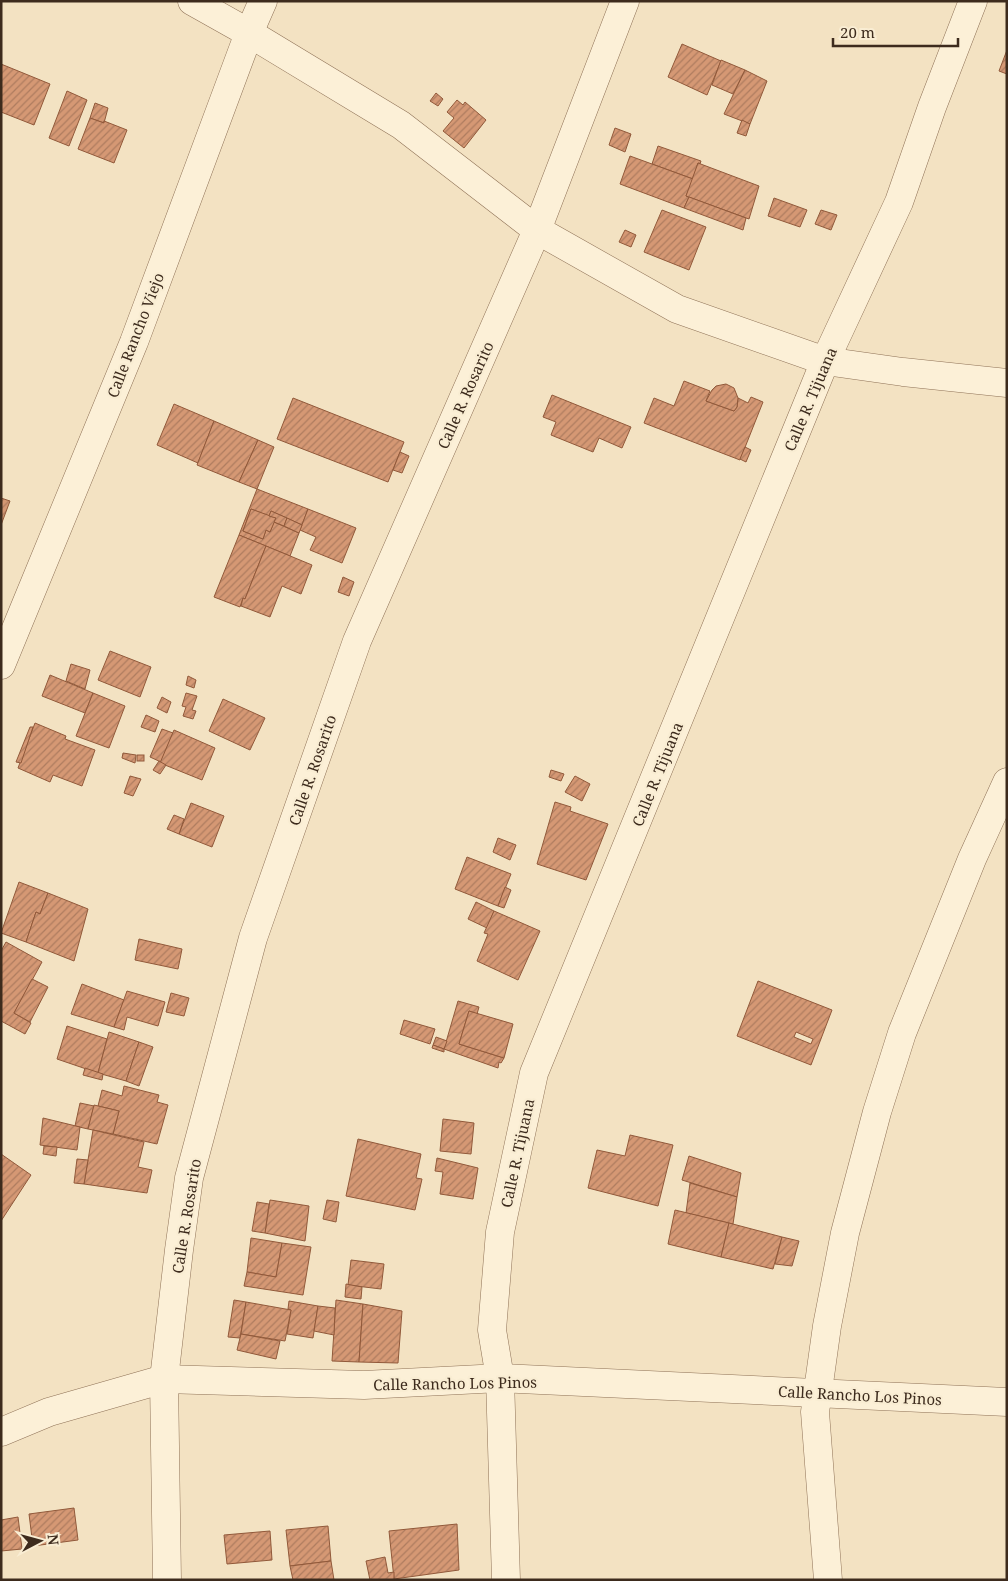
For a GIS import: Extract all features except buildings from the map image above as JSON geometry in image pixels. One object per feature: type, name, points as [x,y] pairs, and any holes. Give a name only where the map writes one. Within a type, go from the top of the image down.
[{"type":"street","points":[[192,1],[249,33],[402,126],[537,230],[677,309],[825,361],[903,372],[1007,383]]},
{"type":"street","name":"Calle Rancho Viejo","points":[[1,666],[134,342],[249,33],[263,1]]},
{"type":"street","name":"Calle R. Rosarito","points":[[167,1580],[164,1380],[189,1178],[253,938],[357,642],[537,230],[624,1]]},
{"type":"street","name":"Calle R. Tijuana","points":[[506,1580],[500,1378],[492,1330],[500,1232],[534,1073],[825,361],[899,202],[932,108],[973,1]]},
{"type":"street","points":[[828,1580],[815,1412],[827,1326],[845,1233],[877,1112],[905,1024],[972,859],[1007,782]]},
{"type":"street","name":"Calle Rancho Los Pinos","points":[[1,1432],[49,1412],[164,1380],[364,1385],[500,1378],[1007,1402]]}]
